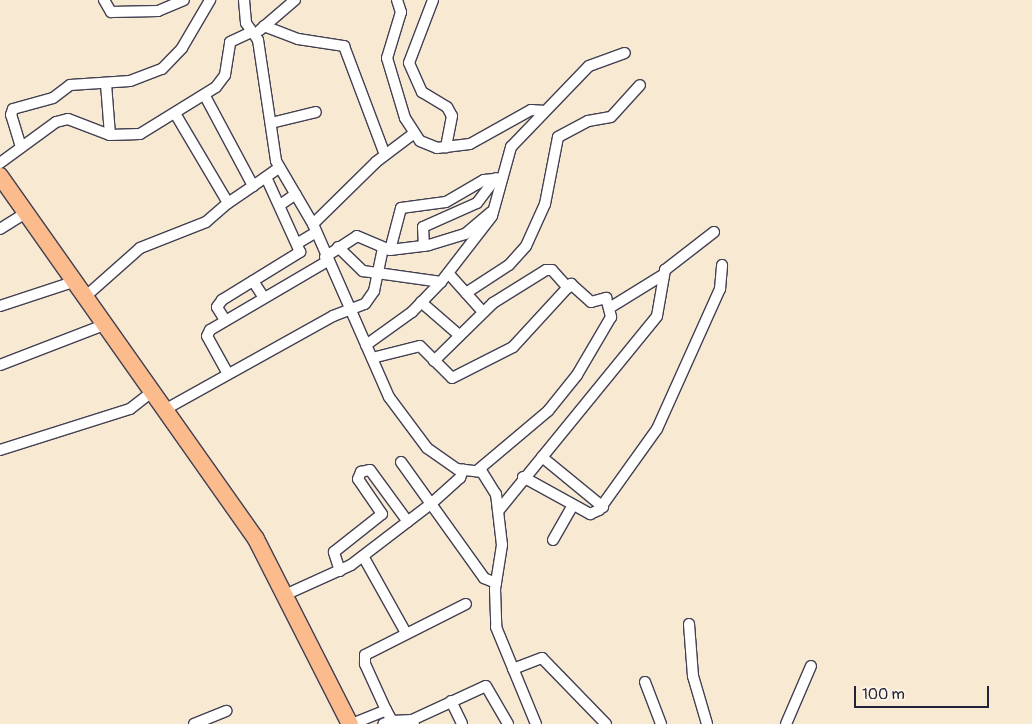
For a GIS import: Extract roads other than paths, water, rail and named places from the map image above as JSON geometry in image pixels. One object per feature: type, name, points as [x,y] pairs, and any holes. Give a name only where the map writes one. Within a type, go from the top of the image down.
[{"type":"main road","points":[[0,176],[76,281],[256,539],[287,594],[351,724]]},
{"type":"street","points":[[104,0],[111,12],[158,11],[184,0]]},
{"type":"street","points":[[21,147],[10,115],[13,109],[53,98],[70,85],[106,84],[150,74],[172,62],[210,0]]},
{"type":"street","points":[[244,0],[253,33],[279,168],[315,228],[326,259],[388,397],[414,435],[463,470],[478,470],[548,410],[566,389],[609,321],[611,307],[604,296],[591,302],[575,285],[568,288],[504,353],[480,360],[452,378],[415,346],[372,358]]},
{"type":"street","points":[[0,163],[56,122],[68,119],[110,135],[140,134],[176,115],[205,96],[224,75],[230,42],[253,33],[264,26],[296,0]]},
{"type":"street","points":[[433,0],[408,62],[422,92],[447,107],[452,116],[446,147]]},
{"type":"street","points":[[399,1],[401,12],[387,58],[413,134],[428,146],[446,147],[482,140],[530,110],[545,111]]},
{"type":"street","points":[[264,26],[298,39],[344,46],[385,155]]},
{"type":"street","points":[[366,345],[422,302],[449,274],[485,228],[494,209],[499,178],[508,152],[589,66],[625,53]]},
{"type":"street","points":[[106,84],[110,135]]},
{"type":"street","points":[[466,293],[509,265],[526,246],[545,204],[558,137],[588,121],[611,117],[640,85]]},
{"type":"street","points":[[205,96],[253,186]]},
{"type":"street","points":[[271,123],[316,112]]},
{"type":"street","points":[[176,115],[228,203]]},
{"type":"street","points":[[298,243],[315,228],[385,155],[413,134]]},
{"type":"street","points":[[86,296],[146,245],[206,222],[228,203],[279,168]]},
{"type":"street","points":[[225,320],[218,304],[253,281],[298,256],[298,243],[266,177]]},
{"type":"street","points":[[424,246],[423,227],[477,203],[499,178]]},
{"type":"street","points":[[166,410],[333,316],[350,312],[371,300],[377,275],[401,208],[446,202],[499,178]]},
{"type":"street","points":[[280,205],[296,194]]},
{"type":"street","points":[[228,374],[207,336],[225,320],[326,259],[338,247],[357,236],[386,249],[424,246],[465,234],[494,209]]},
{"type":"street","points":[[0,229],[27,212]]},
{"type":"street","points":[[611,307],[661,276],[714,232]]},
{"type":"street","points":[[338,247],[359,269],[377,275],[441,282]]},
{"type":"street","points":[[523,477],[590,514],[603,506],[657,429],[720,290],[722,265]]},
{"type":"street","points":[[434,361],[483,312],[546,270],[552,270],[568,288]]},
{"type":"street","points":[[449,274],[483,312]]},
{"type":"street","points":[[500,510],[523,477],[542,457],[657,316],[661,276]]},
{"type":"street","points":[[0,306],[76,281]]},
{"type":"street","points":[[253,281],[264,298]]},
{"type":"street","points":[[422,302],[459,335]]},
{"type":"street","points":[[0,365],[106,324]]},
{"type":"street","points":[[0,450],[130,409],[153,392]]},
{"type":"street","points":[[542,457],[603,506]]},
{"type":"street","points":[[401,462],[484,578],[496,582]]},
{"type":"street","points":[[340,571],[334,552],[382,514],[358,479],[361,472],[370,470],[408,522]]},
{"type":"street","points":[[287,594],[340,571],[364,556],[432,503],[463,470]]},
{"type":"street","points":[[478,470],[492,486],[500,510],[502,545],[496,582],[496,626],[536,724]]},
{"type":"street","points":[[553,540],[573,505]]},
{"type":"street","points":[[364,556],[406,634]]},
{"type":"street","points":[[466,604],[370,651],[364,659],[386,710],[388,722],[413,722],[451,701],[486,686],[508,724]]},
{"type":"street","points":[[689,624],[694,676],[707,724]]},
{"type":"street","points":[[513,669],[542,658],[606,724]]},
{"type":"street","points":[[786,724],[811,666]]},
{"type":"street","points":[[645,682],[662,724]]},
{"type":"street","points":[[451,701],[462,724]]},
{"type":"street","points":[[351,724],[386,710]]},
{"type":"street","points":[[194,724],[227,711]]}]
